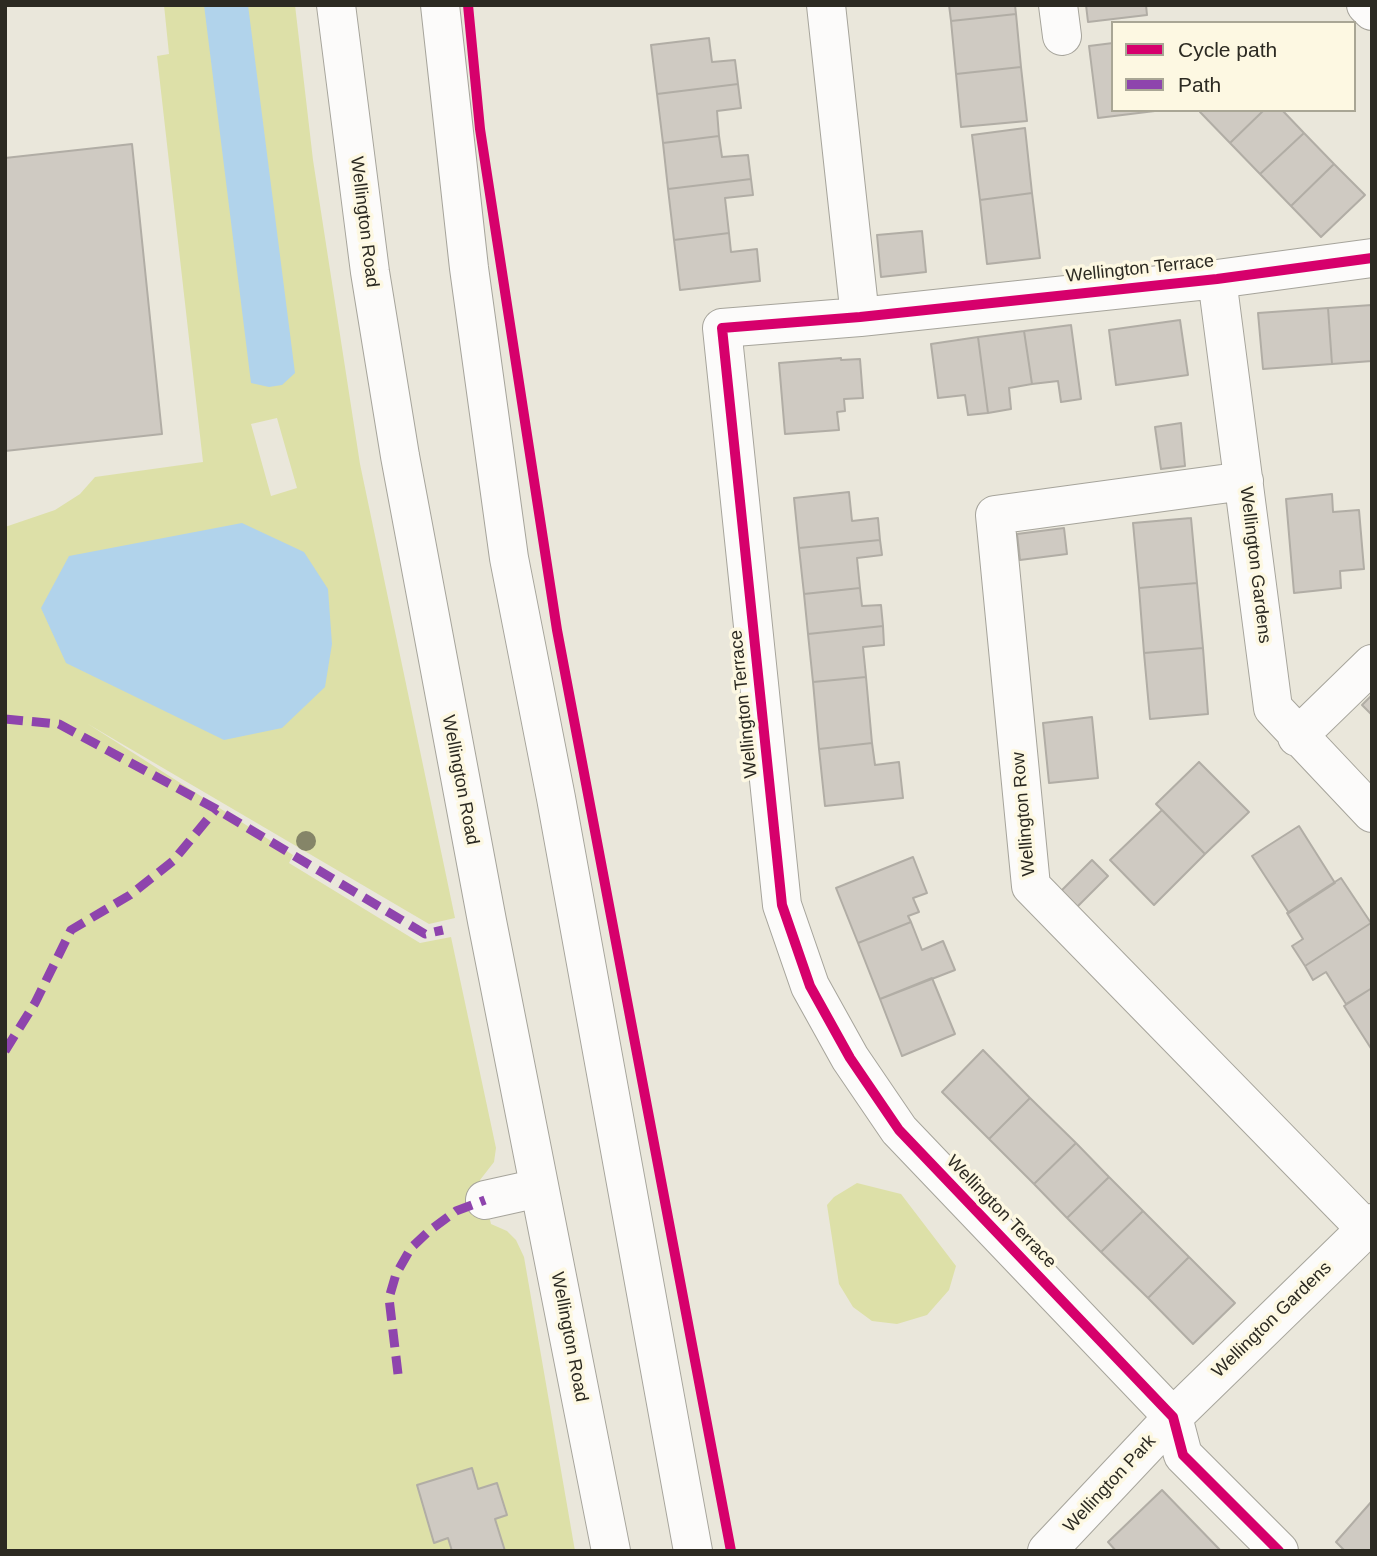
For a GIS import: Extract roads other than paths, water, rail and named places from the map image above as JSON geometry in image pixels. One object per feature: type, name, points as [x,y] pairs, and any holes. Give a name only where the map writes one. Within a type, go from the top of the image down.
[{"type":"street","name":"Wellington Road","points":[[336,5],[370,272],[398,443],[539,1188],[611,1551]]},
{"type":"street","points":[[440,5],[469,268],[509,558],[556,798],[693,1551]]},
{"type":"street","points":[[826,5],[860,317]]},
{"type":"street","points":[[1366,5],[1372,11]]},
{"type":"street","name":"Wellington Terrace","points":[[1279,1551],[1183,1455],[1173,1417],[899,1130],[850,1058],[810,986],[782,905],[722,328],[860,317],[1217,279],[1372,258]]},
{"type":"street","name":"Wellington Gardens","points":[[1217,279],[1273,708],[1297,737],[1372,813]]},
{"type":"street","name":"Wellington Row","points":[[1244,481],[995,515],[1031,886],[1369,1226]]},
{"type":"street","points":[[1297,737],[1372,664]]},
{"type":"street","points":[[485,1200],[539,1188]]},
{"type":"street","name":"Wellington Gardens","points":[[1173,1417],[1369,1226]]},
{"type":"street","name":"Wellington Park","points":[[1047,1551],[1173,1417]]},
{"type":"water","points":[[204,5],[248,5],[295,373],[282,385],[269,387],[251,383]]},
{"type":"water","points":[[242,523],[304,552],[328,589],[332,644],[325,687],[282,728],[224,740],[66,663],[41,608],[69,556]]}]
